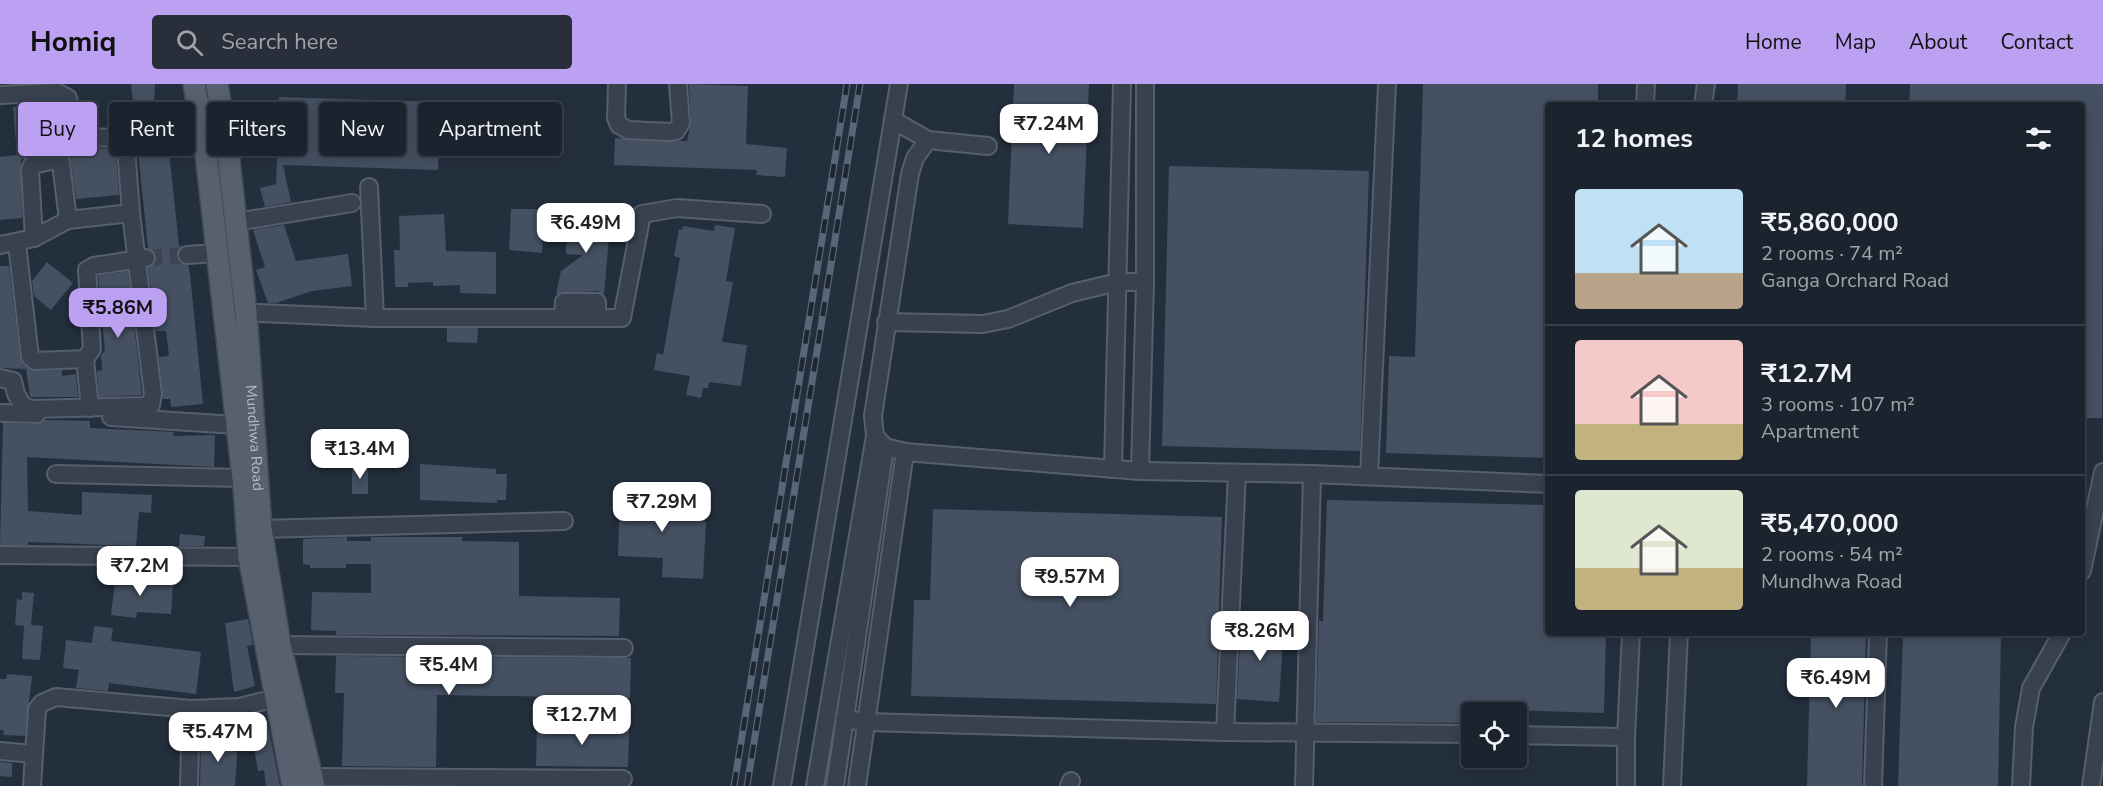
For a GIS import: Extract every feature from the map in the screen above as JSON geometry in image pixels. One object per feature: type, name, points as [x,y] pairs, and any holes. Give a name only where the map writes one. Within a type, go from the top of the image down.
[{"type":"main road","name":"Mundhwa Road","points":[[194,84],[206,154],[243,478],[249,557],[276,698],[307,783]]},
{"type":"main road","name":"Mundhwa Road","points":[[217,84],[246,312],[261,529],[280,645],[307,783]]},
{"type":"street","points":[[617,84],[616,118],[619,125],[628,130],[671,132],[676,131],[681,123],[678,84]]},
{"type":"street","points":[[782,786],[899,84]]},
{"type":"street","points":[[1113,469],[1122,84]]},
{"type":"street","points":[[1140,471],[1145,84]]},
{"type":"street","points":[[1369,476],[1387,84]]},
{"type":"street","points":[[1646,84],[1646,102]]},
{"type":"street","points":[[1704,102],[1707,84]]},
{"type":"street","points":[[0,95],[57,92],[68,98],[75,132],[80,138],[119,138],[126,148],[131,213],[141,258],[153,394],[151,405],[33,409],[23,406],[16,394],[13,381],[0,378]]},
{"type":"street","points":[[893,120],[928,140],[988,146]]},
{"type":"street","points":[[835,786],[880,442],[873,416],[886,322],[910,174],[915,158],[928,140]]},
{"type":"street","points":[[34,238],[30,170],[32,165],[56,160],[60,163],[68,220]]},
{"type":"street","points":[[369,187],[375,318]]},
{"type":"street","points":[[236,222],[352,203]]},
{"type":"street","points":[[223,312],[375,318],[622,318],[642,214],[677,208],[762,214]]},
{"type":"street","points":[[0,246],[17,244],[34,238],[68,220],[131,213]]},
{"type":"street","points":[[17,244],[30,357],[34,361],[44,362],[85,359]]},
{"type":"street","points":[[187,255],[217,253]]},
{"type":"street","points":[[90,408],[85,359],[92,348],[87,270],[94,266],[141,258]]},
{"type":"street","points":[[886,322],[983,324],[1008,319],[1072,293],[1118,282],[1144,282]]},
{"type":"street","points":[[3,412],[236,424]]},
{"type":"street","points":[[880,442],[904,452],[1140,471],[1312,474],[1545,484]]},
{"type":"street","points":[[815,786],[880,442]]},
{"type":"street","points":[[857,786],[904,452]]},
{"type":"street","points":[[2085,557],[2103,472]]},
{"type":"street","points":[[56,474],[243,478]]},
{"type":"street","points":[[1225,732],[1237,474]]},
{"type":"street","points":[[1304,786],[1312,474]]},
{"type":"street","points":[[261,529],[564,520]]},
{"type":"street","points":[[0,555],[249,557]]},
{"type":"street","points":[[1626,786],[1631,636]]},
{"type":"street","points":[[1672,786],[1679,636]]},
{"type":"street","points":[[1873,786],[1878,636]]},
{"type":"street","points":[[2021,786],[2024,727],[2031,688],[2060,636]]},
{"type":"street","points":[[280,645],[624,648]]},
{"type":"street","points":[[32,786],[37,709],[49,698],[191,709],[239,707],[276,698]]},
{"type":"street","points":[[2091,786],[2103,702]]},
{"type":"street","points":[[189,786],[191,709]]},
{"type":"street","points":[[844,719],[866,722],[1225,732],[1461,734]]},
{"type":"street","points":[[1527,735],[1626,737]]},
{"type":"street","points":[[0,751],[34,753]]},
{"type":"street","points":[[307,783],[622,779]]},
{"type":"building","points":[[131,84],[155,84],[154,102],[133,102]]},
{"type":"building","points":[[689,84],[748,86],[746,144],[787,148],[785,177],[756,175],[757,170],[614,165],[615,138],[687,141],[691,122]]},
{"type":"building","points":[[1014,84],[1089,84],[1083,228],[1008,224]]},
{"type":"building","points":[[1423,84],[1598,84],[1598,102],[1545,102],[1545,458],[1386,453],[1389,356],[1415,357]]},
{"type":"building","points":[[1738,84],[1846,84],[1845,102],[1737,102]]},
{"type":"building","points":[[1910,84],[2103,84],[2102,418],[2085,418],[2085,102],[1909,102]]},
{"type":"building","points":[[279,97],[440,102],[418,102],[418,156],[438,156],[438,170],[283,165],[291,202],[265,207],[260,188],[276,184],[277,156],[307,156],[307,102],[279,102]]},
{"type":"building","points":[[13,107],[18,107],[18,156],[28,156],[21,160],[22,218],[0,220],[0,157],[17,155]]},
{"type":"building","points":[[109,148],[109,156],[116,156],[119,195],[76,199],[71,162],[68,156],[97,156],[97,149]]},
{"type":"building","points":[[138,156],[170,156],[179,246],[182,246],[177,256],[182,264],[188,265],[190,274],[203,404],[171,407],[170,399],[163,399],[159,357],[169,356],[166,331],[156,331],[148,268],[156,262],[156,257],[154,251],[148,248]]},
{"type":"building","points":[[1169,166],[1369,171],[1360,451],[1162,446]]},
{"type":"building","points":[[511,209],[544,209],[542,253],[509,250]]},
{"type":"building","points":[[568,213],[611,214],[604,295],[597,291],[556,294],[561,271],[583,255],[566,254]]},
{"type":"building","points":[[444,214],[446,251],[496,252],[496,294],[460,293],[460,285],[433,286],[433,282],[408,283],[408,287],[395,287],[394,250],[400,250],[399,216]]},
{"type":"building","points":[[284,225],[296,261],[348,254],[352,286],[312,291],[276,303],[268,303],[256,270],[265,267],[253,230]]},
{"type":"building","points":[[715,225],[735,228],[726,281],[733,282],[722,342],[747,345],[741,386],[709,382],[708,388],[703,388],[701,398],[686,395],[690,376],[654,370],[657,353],[663,355],[680,258],[674,256],[679,229],[682,230],[683,226],[714,231]]},
{"type":"building","points":[[47,262],[73,283],[51,310],[34,296],[32,281]]},
{"type":"building","points":[[0,266],[9,266],[20,358],[23,365],[35,371],[62,370],[62,376],[76,374],[78,397],[30,397],[26,369],[0,368]]},
{"type":"building","points":[[128,271],[142,395],[99,397],[97,371],[102,370],[101,355],[105,351],[98,276]]},
{"type":"building","points":[[447,328],[478,328],[477,343],[447,342]]},
{"type":"building","points":[[46,420],[90,421],[90,428],[174,432],[173,436],[215,435],[214,467],[27,457],[28,511],[82,515],[82,492],[152,495],[151,513],[139,512],[136,546],[28,542],[28,545],[0,545],[3,423],[37,424]]},
{"type":"building","points":[[420,464],[496,469],[496,474],[507,474],[506,500],[497,500],[497,503],[420,500]]},
{"type":"building","points":[[352,466],[368,466],[368,494],[352,494]]},
{"type":"building","points":[[620,488],[651,490],[651,494],[687,496],[685,519],[706,521],[703,579],[662,577],[663,558],[618,556]]},
{"type":"building","points":[[1327,500],[1545,505],[1545,636],[1606,636],[1604,713],[1527,710],[1527,702],[1461,702],[1461,723],[1316,722],[1319,621],[1323,621]]},
{"type":"building","points":[[933,509],[1222,517],[1216,704],[911,696],[914,600],[930,600]]},
{"type":"building","points":[[180,534],[205,536],[204,546],[179,546]]},
{"type":"building","points":[[347,537],[347,541],[371,541],[371,537],[462,537],[462,541],[519,542],[519,596],[620,598],[619,636],[336,635],[336,631],[311,630],[312,592],[371,593],[371,564],[346,564],[346,568],[310,568],[310,565],[303,564],[303,539]]},
{"type":"building","points":[[116,574],[141,577],[140,582],[173,584],[171,614],[137,612],[136,618],[111,615]]},
{"type":"building","points":[[22,592],[34,593],[31,625],[43,626],[40,660],[22,659],[24,626],[15,625],[17,599],[22,600]]},
{"type":"building","points":[[248,619],[253,645],[247,646],[255,686],[234,692],[225,623]]},
{"type":"building","points":[[1241,622],[1284,625],[1279,702],[1237,699]]},
{"type":"building","points":[[94,626],[113,628],[111,641],[201,652],[196,694],[109,683],[108,691],[76,688],[79,670],[63,668],[66,640],[92,643]]},
{"type":"building","points":[[1811,636],[1866,636],[1862,786],[1807,786]]},
{"type":"building","points":[[1903,636],[2001,636],[1998,786],[1898,786]]},
{"type":"building","points":[[336,656],[631,658],[630,698],[437,695],[436,767],[342,766],[344,693],[335,693]]},
{"type":"building","points":[[7,674],[32,676],[25,736],[3,735],[4,730],[0,730],[0,679],[6,679]]},
{"type":"building","points":[[267,721],[280,786],[266,786],[264,770],[258,771],[250,724]]},
{"type":"building","points":[[537,725],[629,727],[628,767],[536,766]]},
{"type":"building","points":[[201,739],[238,742],[235,786],[200,786]]},
{"type":"building","points":[[0,762],[12,763],[12,777],[0,776]]},
{"type":"tunnel","points":[[146,258],[187,255]]},
{"type":"railway","points":[[734,786],[847,84]]},
{"type":"railway","points":[[747,786],[860,84]]}]
